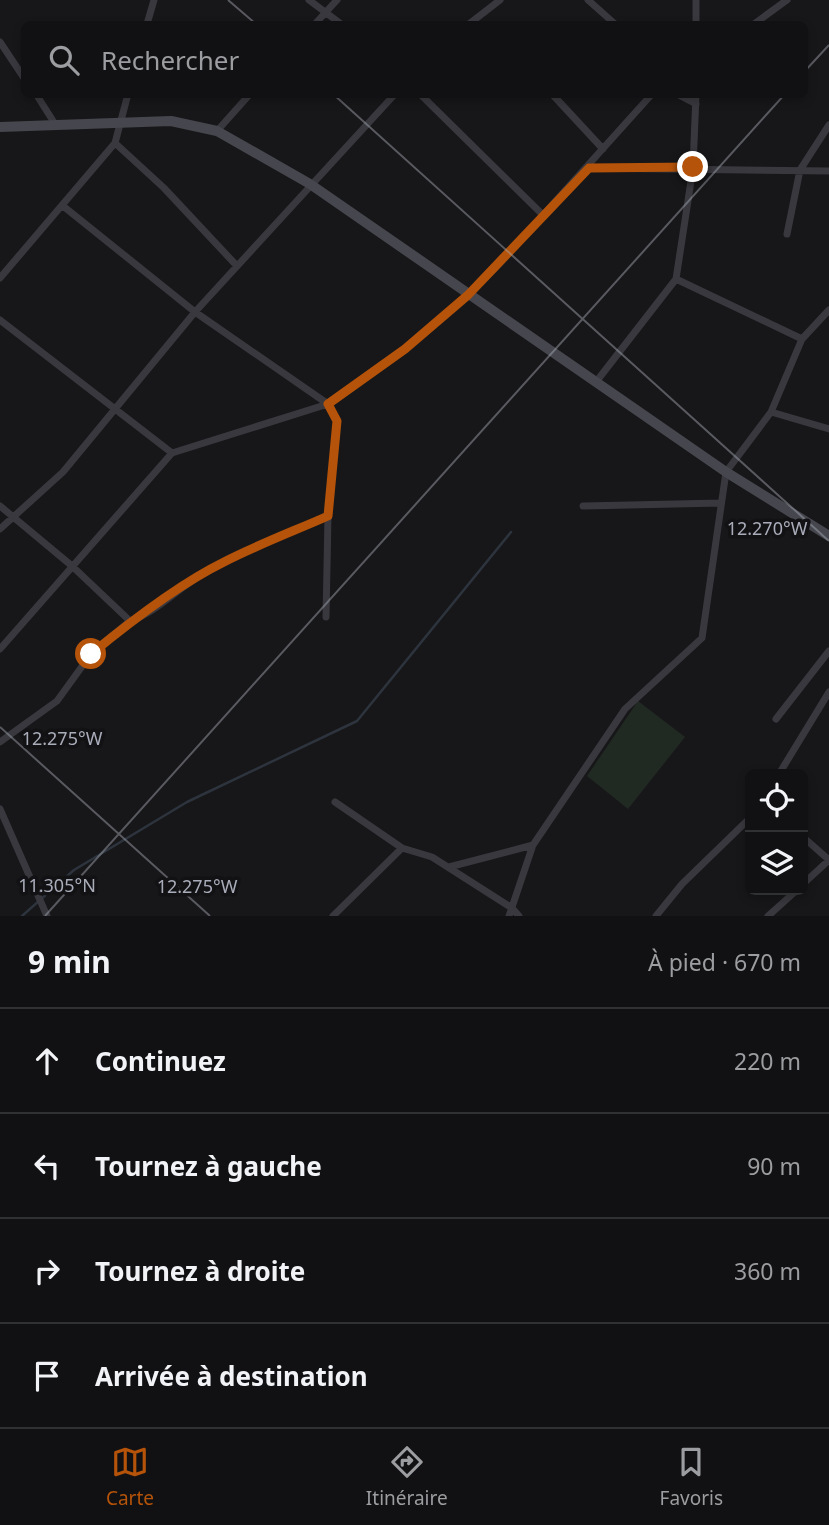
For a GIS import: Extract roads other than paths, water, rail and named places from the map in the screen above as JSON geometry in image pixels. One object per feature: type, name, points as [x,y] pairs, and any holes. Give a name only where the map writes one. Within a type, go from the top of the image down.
[{"type":"street","points":[[148,21],[153,0]]},
{"type":"street","points":[[309,0],[337,21]]},
{"type":"street","points":[[318,21],[337,0]]},
{"type":"street","points":[[476,21],[500,0]]},
{"type":"street","points":[[588,0],[612,21]]},
{"type":"street","points":[[696,0],[696,21]]},
{"type":"street","points":[[758,21],[787,0]]},
{"type":"street","points":[[0,43],[21,74]]},
{"type":"street","points":[[39,98],[55,124]]},
{"type":"street","points":[[0,278],[115,143],[127,98]]},
{"type":"street","points":[[217,131],[246,98]]},
{"type":"street","points":[[0,529],[62,472],[195,312],[391,98]]},
{"type":"street","points":[[424,98],[544,216]]},
{"type":"street","points":[[556,98],[603,149]]},
{"type":"street","points":[[0,649],[172,453],[328,404],[405,349],[468,295],[589,168],[648,98]]},
{"type":"street","points":[[685,98],[696,104]]},
{"type":"street","points":[[596,382],[676,279],[693,167],[696,98]]},
{"type":"street","points":[[0,127],[171,121],[217,131],[310,184],[726,472],[829,536]]},
{"type":"street","points":[[788,233],[800,170],[829,125]]},
{"type":"street","points":[[115,143],[164,188],[237,265]]},
{"type":"street","points":[[589,168],[693,167],[829,171]]},
{"type":"street","points":[[64,206],[195,312],[328,404],[337,421],[328,516],[326,617]]},
{"type":"street","points":[[676,279],[802,339]]},
{"type":"street","points":[[510,912],[533,845],[625,709],[702,638],[726,472],[771,412],[802,339],[829,310]]},
{"type":"street","points":[[0,320],[112,410],[172,453]]},
{"type":"street","points":[[771,412],[829,429]]},
{"type":"street","points":[[583,506],[721,503]]},
{"type":"street","points":[[0,506],[72,566],[130,621]]},
{"type":"street","points":[[0,742],[57,701],[91,654],[130,621],[141,617],[188,582],[224,561],[328,516]]},
{"type":"street","points":[[776,719],[829,651]]},
{"type":"street","points":[[782,769],[829,692]]},
{"type":"street","points":[[335,802],[402,848],[432,857],[449,867],[519,916]]},
{"type":"street","points":[[0,809],[47,916]]},
{"type":"street","points":[[656,916],[682,884],[745,823]]},
{"type":"street","points":[[808,841],[829,860],[808,879]]},
{"type":"street","points":[[449,867],[533,845]]},
{"type":"street","points":[[333,916],[402,848]]},
{"type":"street","points":[[768,916],[791,895]]},
{"type":"waterway","points":[[22,916],[74,870],[187,802],[357,721],[511,532]]}]
